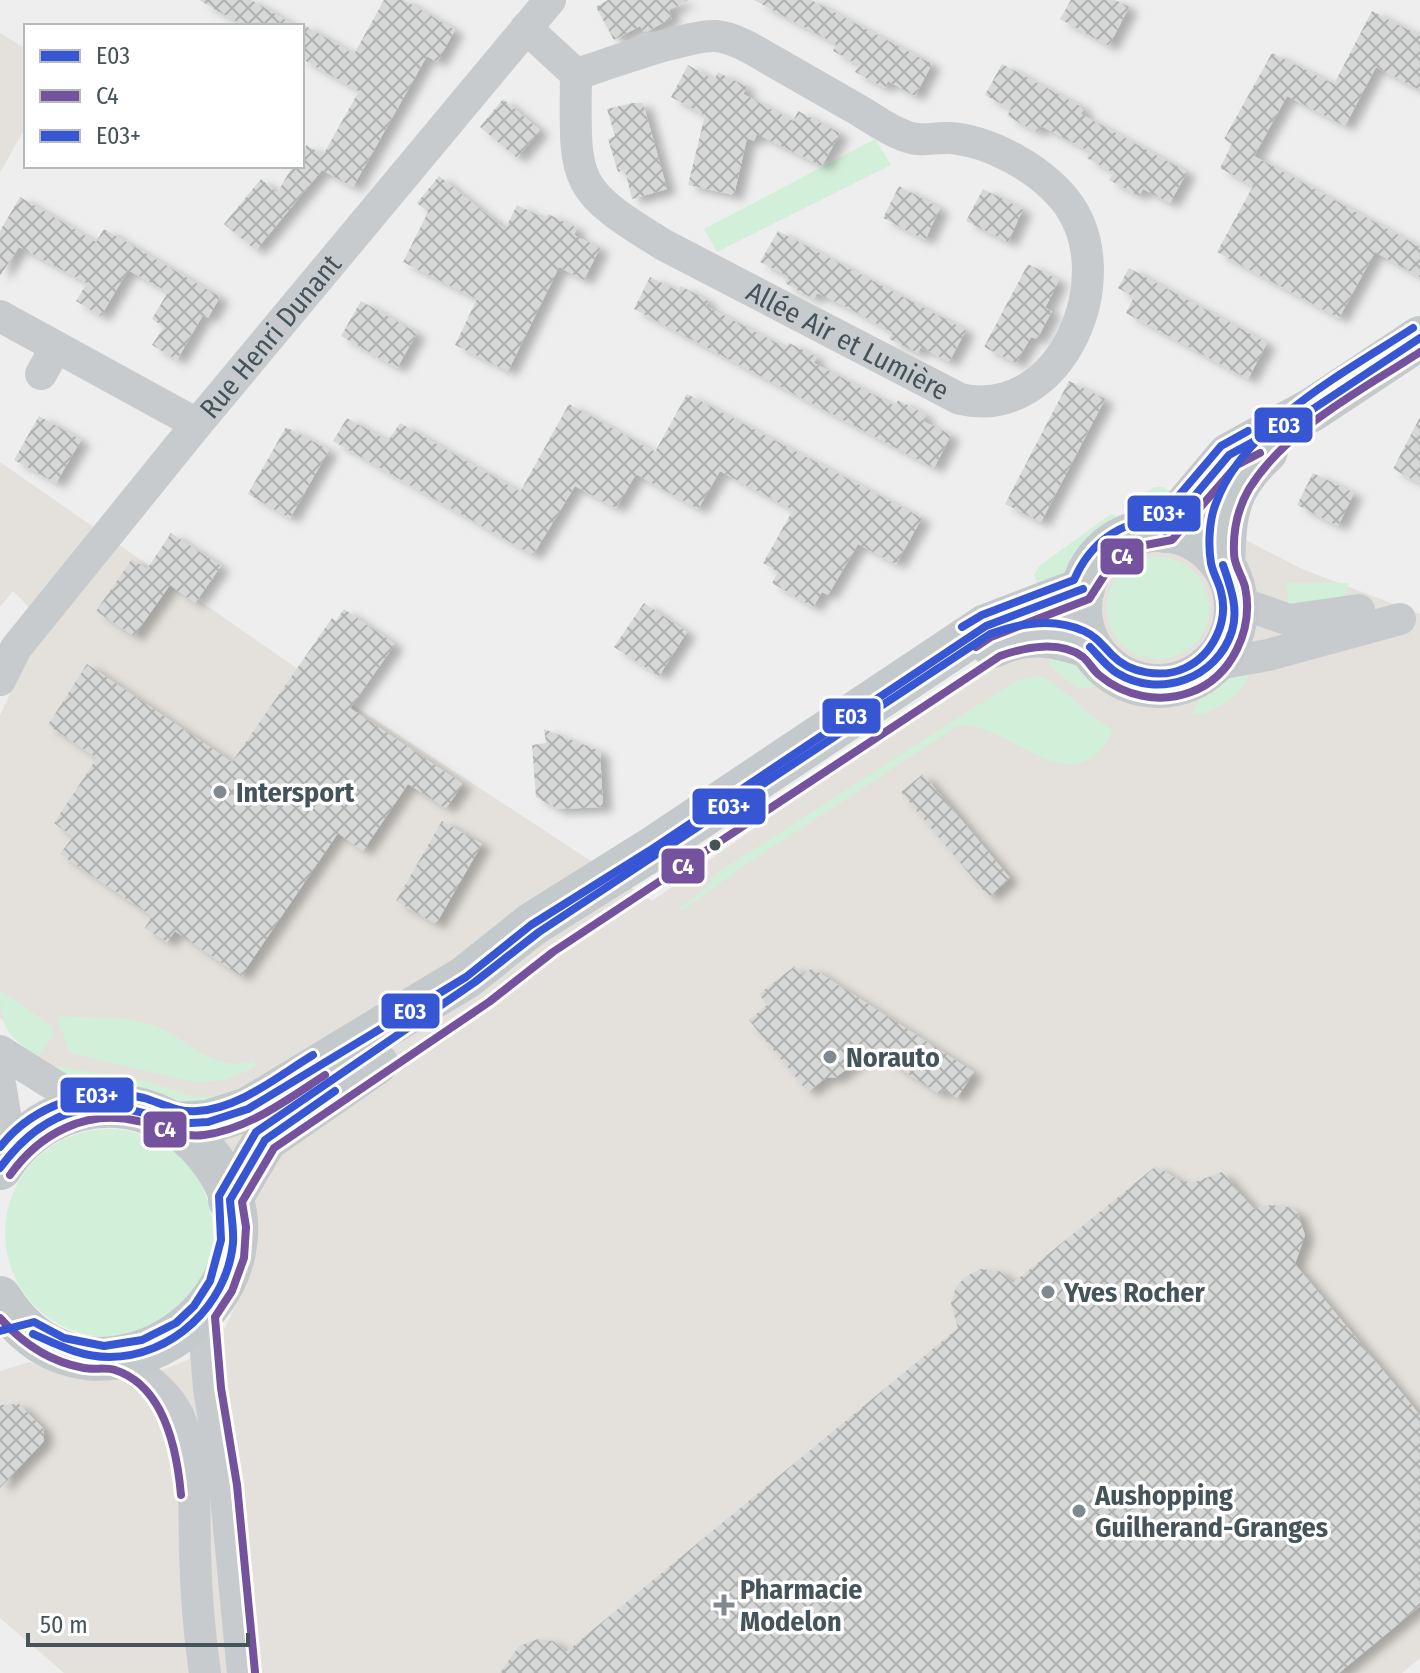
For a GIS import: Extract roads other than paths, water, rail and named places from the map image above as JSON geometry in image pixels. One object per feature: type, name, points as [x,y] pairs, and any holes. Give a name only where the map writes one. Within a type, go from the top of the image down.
[{"type":"main road","points":[[1165,531],[1229,455],[1313,409],[1420,338]]},
{"type":"main road","points":[[1229,583],[1203,545],[1165,531],[1149,531],[1120,541],[1096,561],[1083,589],[1080,609],[1090,647],[1115,673],[1150,686],[1187,681],[1212,665],[1231,636],[1229,583],[1225,512],[1234,487],[1246,470],[1313,409]]},
{"type":"main road","points":[[174,1124],[208,1122],[248,1109],[466,977],[531,925],[649,851],[986,626],[1083,589]]},
{"type":"main road","points":[[230,1200],[265,1140],[482,992],[546,942],[945,676],[1016,636],[1052,636],[1090,647]]},
{"type":"main road","points":[[0,1298],[17,1338],[74,1354],[119,1358],[146,1352],[171,1341],[203,1314],[221,1286],[232,1255],[234,1227],[230,1200],[209,1156],[174,1124],[127,1107],[89,1107],[43,1123],[3,1162]]},
{"type":"street","name":"Rue Henri Dunant","points":[[0,680],[16,648],[197,424],[550,0]]},
{"type":"street","points":[[526,28],[576,74]]},
{"type":"street","name":"Allée Air et Lumière","points":[[718,36],[750,48],[909,138],[970,141],[1023,165],[1065,201],[1082,236],[1086,285],[1080,323],[1072,339],[1056,364],[1025,390],[992,403],[977,403],[960,399],[795,315],[664,245],[602,205],[586,187],[578,169],[576,74],[696,39],[718,36]]},
{"type":"street","points":[[0,316],[49,360],[197,424]]},
{"type":"street","points":[[1229,583],[1289,620],[1358,610],[1410,620]]},
{"type":"street","points":[[1212,665],[1268,655],[1410,620]]},
{"type":"street","points":[[0,1051],[89,1107]]},
{"type":"street","points":[[0,1084],[6,1120],[3,1162]]},
{"type":"street","points":[[203,1314],[209,1389],[225,1486],[243,1673]]},
{"type":"street","points":[[119,1358],[156,1385],[180,1418],[191,1471],[198,1627],[205,1673]]},
{"type":"place","name":"Intersport","points":[[220,792]]},
{"type":"place","name":"Norauto","points":[[830,1057]]},
{"type":"place","name":"Yves Rocher","points":[[1048,1292]]},
{"type":"place","name":"Aushopping Guilherand-Granges","points":[[1079,1511]]},
{"type":"place","name":"Pharmacie Modelon","points":[[724,1605]]}]
